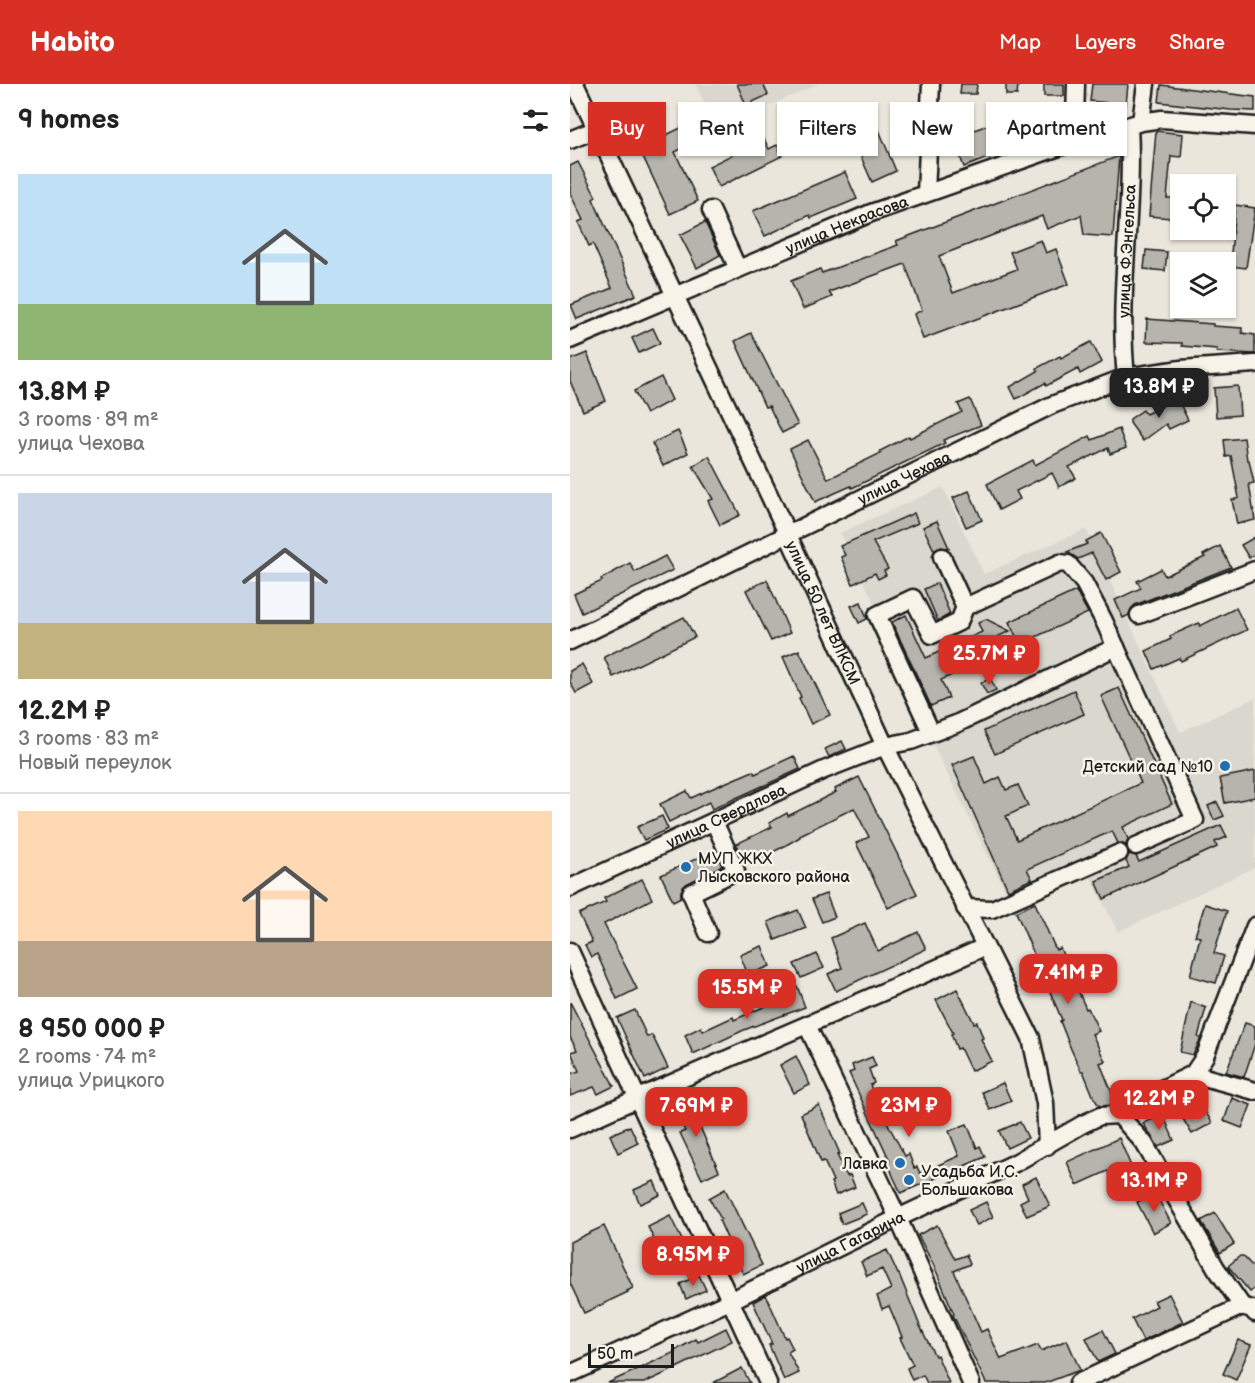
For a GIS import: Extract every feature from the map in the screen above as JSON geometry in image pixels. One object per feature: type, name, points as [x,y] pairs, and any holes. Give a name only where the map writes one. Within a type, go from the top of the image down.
[{"type":"street","name":"улица 50 лет ВЛКСМ","points":[[575,84],[588,111]]},
{"type":"street","points":[[926,193],[931,84]]},
{"type":"street","points":[[1075,102],[1076,84]]},
{"type":"street","name":"улица Ф.Энгельса","points":[[1125,377],[1122,339],[1131,166],[1135,124],[1146,84]]},
{"type":"street","name":"улица Некрасова","points":[[1127,126],[1178,119],[1255,126]]},
{"type":"street","points":[[570,140],[588,133]]},
{"type":"street","name":"улица 50 лет ВЛКСМ","points":[[610,156],[885,746],[1031,1038],[1045,1103],[1047,1146]]},
{"type":"street","name":"улица Некрасова","points":[[570,339],[871,213],[1033,156]]},
{"type":"street","points":[[711,210],[738,269]]},
{"type":"street","name":"улица Чехова","points":[[570,642],[1052,405],[1125,377],[1181,369],[1255,364]]},
{"type":"street","points":[[942,557],[965,607]]},
{"type":"street","points":[[931,732],[877,615],[913,598],[932,635],[959,622],[965,607],[1060,562],[1068,564],[1084,583],[1116,647],[1195,820],[1136,846]]},
{"type":"street","points":[[1138,615],[1255,570]]},
{"type":"street","name":"улица Свердлова","points":[[570,888],[824,770],[885,746],[911,741],[956,724],[1116,647]]},
{"type":"street","points":[[708,933],[691,893],[736,871],[714,821]]},
{"type":"street","points":[[965,908],[992,909],[1119,853]]},
{"type":"street","points":[[1255,926],[1205,1056],[1193,1074],[1255,1091]]},
{"type":"street","points":[[570,1129],[636,1098],[889,991],[984,947]]},
{"type":"street","points":[[570,951],[768,1383]]},
{"type":"street","points":[[807,1025],[898,1218],[971,1383]]},
{"type":"street","name":"улица Гагарина","points":[[570,1374],[730,1301],[1015,1163],[1083,1124],[1100,1116],[1119,1115],[1131,1104],[1193,1074]]},
{"type":"street","points":[[1078,1383],[1251,1309],[1216,1268],[1144,1143],[1119,1115]]},
{"type":"shaded area","points":[[695,84],[818,84],[765,108],[765,102],[704,102]]},
{"type":"shaded area","points":[[943,487],[984,574],[1086,529],[1180,732],[1255,698],[1255,867],[1118,932],[1086,869],[1011,902],[867,612],[876,607],[840,533]]},
{"type":"building","points":[[737,84],[763,84],[768,95],[753,102],[745,102]]},
{"type":"building","points":[[961,84],[977,84],[976,94],[960,94]]},
{"type":"building","points":[[1006,84],[1018,84],[1017,95],[1006,95]]},
{"type":"building","points":[[1044,84],[1064,84],[1064,96],[1044,96]]},
{"type":"building","points":[[1092,84],[1128,84],[1126,102],[1090,101]]},
{"type":"building","points":[[1161,85],[1255,97],[1255,111],[1159,102]]},
{"type":"building","points":[[986,126],[986,156],[993,156],[964,167],[960,156],[974,156],[974,130]]},
{"type":"building","points":[[678,129],[678,150],[675,152],[698,201],[670,214],[643,156],[666,156],[666,135]]},
{"type":"building","points":[[878,130],[896,171],[872,182],[861,156],[878,156]]},
{"type":"building","points":[[1156,131],[1183,134],[1181,157],[1171,156],[1167,198],[1170,198],[1170,218],[1149,216]]},
{"type":"building","points":[[765,141],[769,149],[777,145],[777,156],[782,156],[719,187],[709,166],[729,156],[765,156]]},
{"type":"building","points":[[1119,156],[1113,237],[1084,235],[1081,215],[1047,229],[1042,216],[939,256],[953,293],[1017,269],[1010,252],[1041,240],[1046,253],[1056,249],[1069,284],[923,339],[914,314],[922,310],[905,264],[829,292],[832,297],[803,309],[791,281],[820,269],[822,273],[898,245],[896,241]]},
{"type":"building","points":[[578,162],[596,197],[593,199],[636,295],[577,319],[571,305],[612,288],[593,244],[589,246],[578,222],[583,220],[570,193],[570,166]]},
{"type":"building","points":[[845,172],[857,199],[811,218],[810,215],[765,236],[753,211]]},
{"type":"building","points":[[1236,205],[1255,208],[1246,268],[1236,267],[1236,252],[1231,252],[1232,240],[1236,240]]},
{"type":"building","points":[[705,222],[720,255],[697,268],[680,235]]},
{"type":"building","points":[[1146,250],[1167,252],[1165,271],[1144,269]]},
{"type":"building","points":[[1147,319],[1242,328],[1242,333],[1255,335],[1255,354],[1217,352],[1217,349],[1182,346],[1182,343],[1146,342]]},
{"type":"building","points":[[653,328],[660,343],[639,353],[632,338]]},
{"type":"building","points":[[751,333],[798,425],[782,433],[769,406],[765,407],[735,341]]},
{"type":"building","points":[[1091,342],[1102,362],[1080,374],[1078,369],[1046,386],[1045,383],[1016,399],[1010,387],[1038,371],[1037,368]]},
{"type":"building","points":[[587,353],[606,401],[583,411],[570,381],[570,360]]},
{"type":"building","points":[[661,377],[672,400],[646,414],[634,391]]},
{"type":"building","points":[[1238,386],[1240,415],[1216,417],[1214,388]]},
{"type":"building","points":[[1177,398],[1188,420],[1169,429],[1166,424],[1143,441],[1130,423],[1130,419],[1143,410],[1146,414]]},
{"type":"building","points":[[970,399],[981,425],[943,440],[945,443],[852,488],[851,486],[815,502],[790,449],[808,440],[828,479],[881,453],[880,451],[909,436],[910,438],[962,412],[958,404]]},
{"type":"building","points":[[1119,429],[1126,448],[1110,454],[1108,448],[1069,467],[1076,478],[1059,487],[1052,473],[1016,491],[1020,499],[999,510],[987,484],[1033,460],[1035,465],[1090,436],[1092,440]]},
{"type":"building","points":[[678,431],[688,453],[663,466],[652,443]]},
{"type":"building","points":[[1244,438],[1247,460],[1249,460],[1254,483],[1249,484],[1255,520],[1237,524],[1232,500],[1239,498],[1231,456],[1226,457],[1224,440]]},
{"type":"building","points":[[709,456],[740,515],[720,525],[708,501],[713,499],[693,466]]},
{"type":"building","points":[[969,491],[982,520],[966,527],[953,498]]},
{"type":"building","points":[[914,513],[918,523],[873,542],[888,569],[884,571],[886,575],[878,579],[875,573],[853,584],[841,557],[845,555],[840,546]]},
{"type":"building","points":[[937,521],[949,548],[938,547],[934,550],[923,527]]},
{"type":"building","points":[[1101,533],[1121,572],[1106,580],[1092,553],[1078,559],[1067,552],[1087,544],[1086,541]]},
{"type":"building","points":[[1255,537],[1255,554],[1249,558],[1241,545]]},
{"type":"building","points":[[1220,546],[1231,567],[1135,605],[1129,615],[1123,618],[1115,600],[1141,588],[1137,581],[1161,569],[1165,576],[1205,557],[1203,555]]},
{"type":"building","points":[[665,556],[673,570],[582,613],[574,594],[602,581],[601,579],[630,563],[635,572]]},
{"type":"building","points":[[767,580],[790,633],[771,641],[746,590]]},
{"type":"building","points":[[937,583],[950,614],[938,621],[924,589]]},
{"type":"building","points":[[1076,591],[1088,613],[1020,644],[1009,622]]},
{"type":"building","points":[[861,602],[867,619],[859,623],[851,606]]},
{"type":"building","points":[[1236,608],[1247,630],[1181,661],[1179,658],[1154,669],[1146,651],[1171,639],[1170,636],[1199,623],[1200,626]]},
{"type":"building","points":[[906,615],[926,658],[982,632],[978,623],[986,619],[1010,631],[978,646],[985,660],[941,680],[949,698],[931,706],[892,622]]},
{"type":"building","points":[[684,617],[695,637],[613,677],[604,657]]},
{"type":"building","points":[[799,650],[830,715],[811,724],[783,657]]},
{"type":"building","points":[[582,664],[593,684],[576,693],[570,682],[570,671]]},
{"type":"building","points":[[990,678],[996,690],[987,694],[981,683]]},
{"type":"building","points":[[1119,688],[1172,804],[1123,827],[1128,839],[1126,845],[1118,843],[1112,831],[1027,869],[1032,879],[1008,890],[952,765],[974,756],[986,784],[1000,777],[1006,790],[1018,785],[1028,806],[1006,816],[1017,840],[1141,783],[1101,696]]},
{"type":"building","points":[[1074,690],[1084,714],[995,754],[984,731]]},
{"type":"building","points":[[842,741],[846,749],[829,757],[825,749]]},
{"type":"building","points":[[794,756],[800,769],[712,809],[709,802],[669,822],[660,804],[687,791],[691,798],[753,771],[755,774]]},
{"type":"building","points":[[1255,771],[1255,797],[1225,803],[1220,778]]},
{"type":"building","points":[[859,777],[917,894],[888,908],[856,843],[869,837],[854,808],[745,865],[736,844],[772,827],[769,823],[787,813],[788,816],[836,792],[835,789]]},
{"type":"building","points":[[1217,802],[1224,816],[1214,820],[1208,806]]},
{"type":"building","points":[[662,816],[668,829],[644,840],[637,827]]},
{"type":"building","points":[[1221,825],[1227,837],[1215,842],[1217,847],[1104,899],[1096,881],[1129,867],[1126,861],[1129,854],[1136,856],[1139,862]]},
{"type":"building","points":[[715,850],[722,866],[686,884],[681,891],[681,897],[673,901],[661,875]]},
{"type":"building","points":[[642,879],[652,899],[604,924],[637,989],[617,999],[597,954],[591,957],[585,945],[592,942],[579,914],[606,902],[604,898]]},
{"type":"building","points":[[826,894],[835,917],[822,922],[812,899]]},
{"type":"building","points":[[1035,903],[1056,950],[1060,948],[1086,1009],[1088,1008],[1099,1031],[1092,1034],[1105,1061],[1100,1063],[1118,1102],[1115,1105],[1099,1106],[1094,1098],[1071,1049],[1060,1021],[1062,1020],[1016,912]]},
{"type":"building","points":[[1205,904],[1227,911],[1214,953],[1224,956],[1216,983],[1190,976],[1200,937],[1195,936]]},
{"type":"building","points":[[798,910],[806,928],[775,940],[768,922]]},
{"type":"building","points":[[865,923],[878,951],[918,932],[926,949],[836,991],[828,974],[842,968],[831,938]]},
{"type":"building","points":[[762,946],[770,966],[748,975],[740,955]]},
{"type":"building","points":[[817,954],[824,968],[801,978],[794,964]]},
{"type":"building","points":[[797,986],[805,1007],[744,1030],[693,1054],[685,1035],[701,1027],[703,1031],[733,1017],[734,1020],[768,1005],[766,998]]},
{"type":"building","points":[[957,989],[974,1023],[977,1022],[983,1038],[981,1039],[992,1061],[971,1071],[960,1048],[957,1049],[951,1034],[953,1033],[936,1000]]},
{"type":"building","points":[[570,1002],[614,1086],[598,1094],[594,1087],[570,1096],[570,1074],[579,1071],[571,1052],[577,1050],[570,1037]]},
{"type":"building","points":[[1191,1002],[1206,1008],[1198,1037],[1200,1040],[1193,1055],[1180,1052]]},
{"type":"building","points":[[635,1010],[647,1037],[652,1035],[668,1068],[645,1079],[617,1018]]},
{"type":"building","points":[[1245,1023],[1255,1026],[1255,1044],[1244,1077],[1226,1072]]},
{"type":"building","points":[[796,1056],[810,1085],[794,1093],[780,1065]]},
{"type":"building","points":[[872,1057],[876,1066],[869,1069],[874,1083],[870,1085],[890,1128],[905,1156],[909,1154],[914,1168],[917,1167],[920,1173],[959,1156],[949,1131],[967,1124],[977,1148],[980,1146],[985,1157],[901,1193],[888,1162],[890,1161],[849,1073],[854,1071],[852,1065]]},
{"type":"building","points":[[1003,1083],[1011,1101],[990,1110],[982,1092]]},
{"type":"building","points":[[693,1097],[702,1117],[697,1120],[719,1171],[702,1179],[680,1133],[685,1131],[674,1107]]},
{"type":"building","points":[[1232,1098],[1251,1105],[1242,1128],[1224,1121]]},
{"type":"building","points":[[1200,1102],[1212,1123],[1192,1134],[1180,1114]]},
{"type":"building","points":[[819,1105],[840,1154],[837,1155],[855,1187],[836,1195],[831,1182],[833,1181],[824,1161],[821,1162],[801,1114]]},
{"type":"building","points":[[1163,1115],[1174,1140],[1158,1147],[1143,1123]]},
{"type":"building","points":[[1020,1122],[1028,1138],[1007,1148],[999,1131]]},
{"type":"building","points":[[630,1126],[638,1143],[618,1153],[610,1135]]},
{"type":"building","points":[[1119,1138],[1133,1171],[1112,1180],[1108,1171],[1077,1185],[1067,1162]]},
{"type":"building","points":[[1036,1177],[1050,1206],[1027,1216],[1020,1202],[1028,1198],[1022,1184]]},
{"type":"building","points":[[654,1181],[660,1195],[640,1204],[634,1190]]},
{"type":"building","points":[[725,1189],[762,1265],[743,1274],[719,1220],[721,1219],[709,1198]]},
{"type":"building","points":[[1155,1193],[1171,1223],[1153,1233],[1137,1202]]},
{"type":"building","points":[[986,1202],[993,1217],[977,1225],[969,1210]]},
{"type":"building","points":[[862,1203],[867,1214],[842,1224],[838,1213]]},
{"type":"building","points":[[1215,1213],[1234,1244],[1220,1253],[1201,1221]]},
{"type":"building","points":[[670,1216],[692,1260],[672,1269],[661,1246],[658,1247],[648,1227]]},
{"type":"building","points":[[937,1225],[955,1259],[966,1255],[970,1264],[954,1271],[981,1332],[987,1329],[1001,1359],[1038,1345],[1041,1351],[1067,1340],[1080,1370],[1045,1383],[986,1383],[918,1235]]},
{"type":"building","points":[[604,1226],[633,1288],[584,1313],[570,1283],[570,1242]]},
{"type":"building","points":[[887,1250],[920,1326],[935,1356],[937,1355],[949,1383],[927,1383],[923,1375],[912,1380],[907,1368],[913,1365],[900,1338],[902,1337],[889,1306],[882,1309],[877,1296],[891,1289],[882,1269],[867,1276],[861,1262]]},
{"type":"building","points":[[1243,1256],[1255,1269],[1255,1288],[1250,1292],[1228,1266]]},
{"type":"building","points":[[699,1275],[706,1290],[686,1299],[680,1284]]},
{"type":"building","points":[[1169,1294],[1183,1322],[1143,1341],[1132,1319],[1157,1306],[1154,1301]]},
{"type":"building","points":[[766,1295],[785,1338],[787,1337],[793,1349],[788,1352],[799,1373],[784,1380],[769,1345],[772,1344],[753,1302]]},
{"type":"building","points":[[726,1328],[732,1341],[668,1372],[644,1383],[608,1383],[675,1352],[696,1339],[698,1342]]},
{"type":"building","points":[[1103,1330],[1115,1354],[1098,1362],[1086,1338]]},
{"type":"building","points":[[1238,1340],[1251,1345],[1236,1380],[1223,1374]]},
{"type":"building","points":[[742,1368],[750,1383],[713,1383]]},
{"type":"place","name":"Детский сад №10","points":[[1225,766]]},
{"type":"place","name":"МУП ЖКХ Лысковского района","points":[[686,867]]},
{"type":"place","name":"Лавка","points":[[900,1163]]},
{"type":"place","name":"Усадьба И.С. Большакова","points":[[909,1180]]}]
